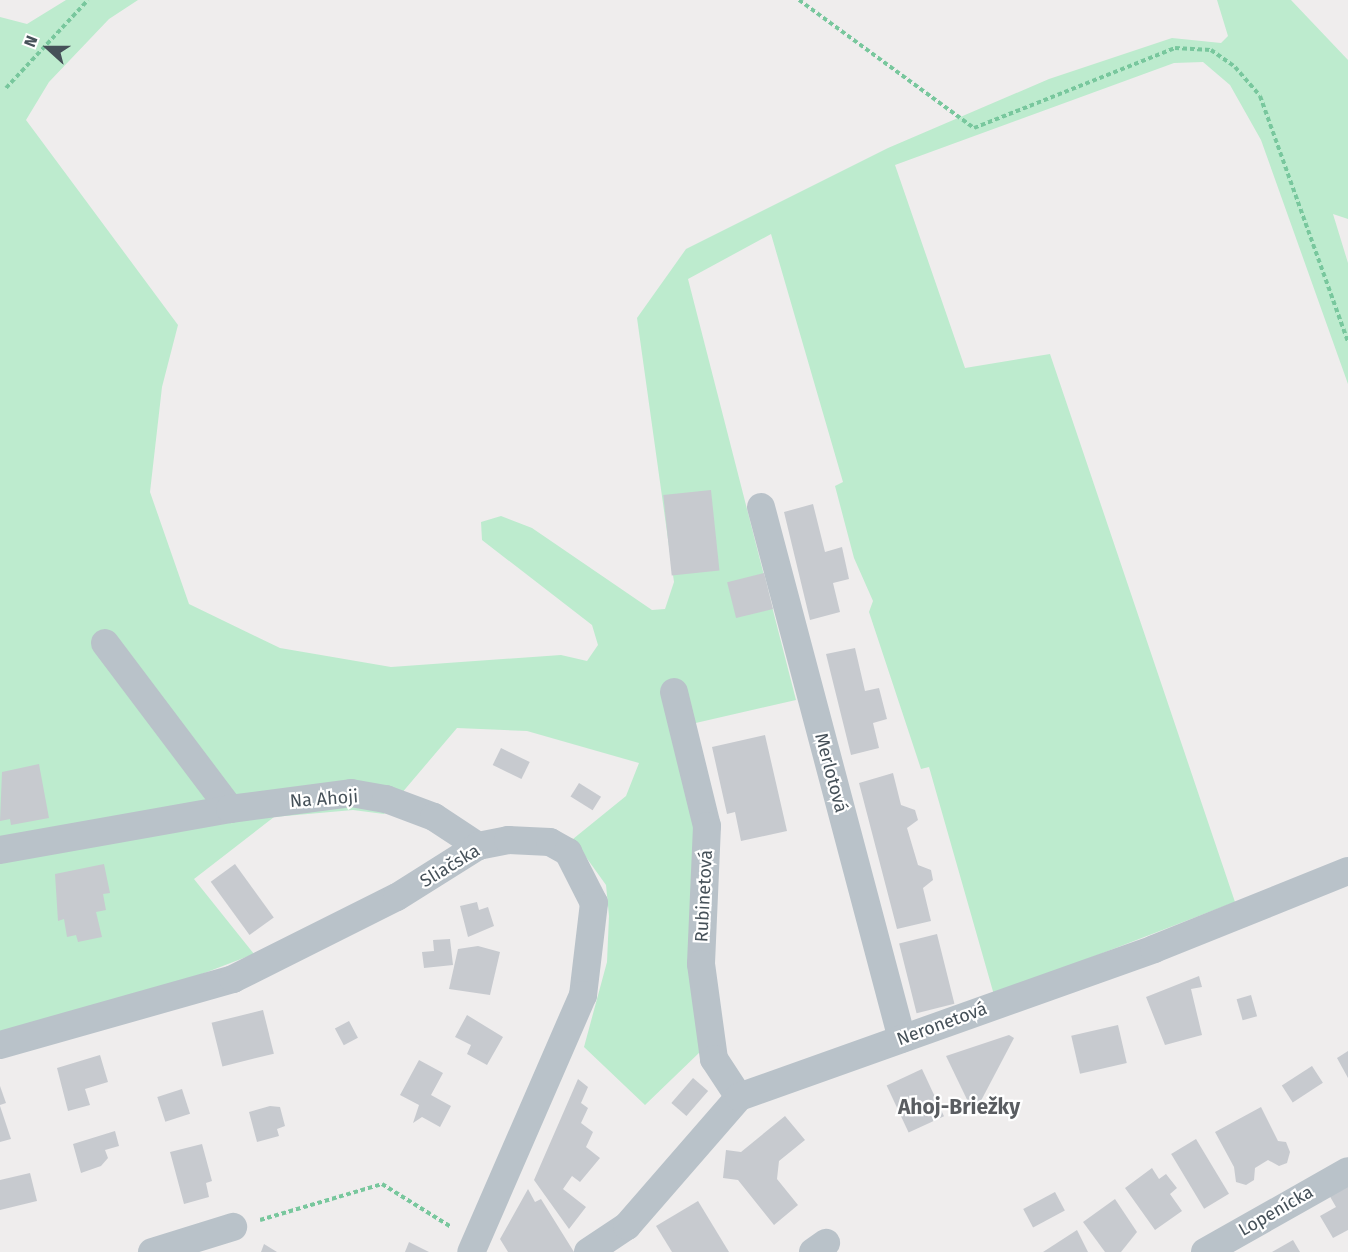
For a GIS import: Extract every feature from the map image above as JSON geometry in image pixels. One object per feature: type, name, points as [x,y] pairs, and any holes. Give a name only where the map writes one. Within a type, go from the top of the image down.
[{"type":"street","name":"Merlotová","points":[[761,507],[902,1040]]},
{"type":"street","points":[[105,643],[230,809]]},
{"type":"street","name":"Rubinetová","points":[[674,692],[708,826],[701,964],[714,1059],[739,1097]]},
{"type":"street","name":"Na Ahoji","points":[[0,850],[230,809],[351,793],[386,799],[434,817],[478,846]]},
{"type":"street","name":"Sliačska","points":[[0,1045],[233,979],[397,897],[478,846],[508,840],[549,842],[568,852],[594,903],[583,995],[570,1033],[471,1252]]},
{"type":"street","name":"Neronetová","points":[[588,1252],[627,1226],[739,1097],[1154,949],[1348,871]]},
{"type":"street","name":"Lopenícka","points":[[1205,1252],[1348,1171]]},
{"type":"street","points":[[152,1252],[233,1227]]},
{"type":"path","points":[[6,88],[88,0]]},
{"type":"path","points":[[799,0],[974,128],[1175,48],[1211,50],[1235,67],[1260,96],[1348,342]]},
{"type":"path","points":[[233,1227],[382,1184],[426,1212]]},
{"type":"green space","points":[[66,0],[138,0],[109,19],[49,82],[26,120],[178,325],[162,387],[150,492],[189,604],[280,648],[391,667],[561,655],[587,661],[598,645],[592,625],[482,540],[481,522],[501,516],[532,528],[652,610],[665,609],[674,582],[637,318],[686,249],[888,148],[1049,79],[1172,38],[1221,43],[1228,36],[1217,0],[1291,0],[1348,60],[1348,219],[1333,214],[1348,263],[1348,384],[1261,140],[1230,85],[1203,62],[1174,63],[895,165],[965,368],[1050,354],[1235,902],[994,995],[929,767],[921,769],[869,612],[873,601],[854,558],[835,486],[843,482],[771,234],[688,279],[796,700],[674,728],[696,828],[701,1051],[645,1105],[584,1047],[607,962],[609,916],[606,885],[573,839],[626,796],[639,763],[527,731],[457,728],[384,814],[353,810],[274,817],[194,879],[254,954],[142,997],[0,1032],[0,17],[27,24]]},
{"type":"building","points":[[711,490],[719,571],[672,576],[663,495]]},
{"type":"building","points":[[813,504],[825,552],[842,547],[849,579],[833,583],[840,612],[810,620],[784,512]]},
{"type":"building","points":[[764,573],[773,609],[736,618],[727,582]]},
{"type":"building","points":[[855,648],[865,691],[879,688],[887,719],[873,723],[879,748],[851,755],[826,654]]},
{"type":"building","points":[[765,735],[787,831],[741,841],[735,812],[727,814],[712,747]]},
{"type":"building","points":[[501,748],[530,762],[521,779],[493,765]]},
{"type":"building","points":[[39,764],[49,818],[11,825],[10,819],[0,821],[2,772]]},
{"type":"building","points":[[893,773],[901,805],[915,810],[918,820],[907,828],[918,865],[931,870],[933,880],[923,888],[931,921],[897,929],[859,783]]},
{"type":"building","points":[[579,783],[601,797],[593,810],[571,797]]},
{"type":"building","points":[[104,864],[110,893],[103,894],[106,910],[96,912],[102,937],[78,942],[76,935],[67,937],[64,919],[58,921],[55,874]]},
{"type":"building","points":[[235,864],[274,917],[250,935],[211,882]]},
{"type":"building","points":[[477,902],[479,910],[488,907],[494,926],[468,937],[460,906]]},
{"type":"building","points":[[937,934],[954,1004],[917,1013],[899,943]]},
{"type":"building","points":[[450,939],[453,965],[424,968],[422,952],[434,951],[433,940]]},
{"type":"building","points":[[478,946],[500,952],[490,995],[449,989],[458,949]]},
{"type":"building","points":[[1199,976],[1202,987],[1191,989],[1202,1035],[1165,1045],[1146,997]]},
{"type":"building","points":[[1251,995],[1257,1016],[1243,1020],[1237,999]]},
{"type":"building","points":[[263,1010],[274,1054],[222,1066],[212,1023]]},
{"type":"building","points":[[467,1015],[503,1037],[487,1065],[467,1054],[471,1045],[455,1037]]},
{"type":"building","points":[[349,1021],[358,1038],[344,1045],[335,1029]]},
{"type":"building","points":[[1118,1025],[1127,1063],[1080,1074],[1071,1036]]},
{"type":"building","points":[[1009,1035],[1014,1038],[974,1114],[946,1056]]},
{"type":"building","points":[[1348,1051],[1348,1078],[1337,1058]]},
{"type":"building","points":[[100,1055],[108,1082],[85,1089],[90,1105],[68,1111],[57,1068]]},
{"type":"building","points":[[419,1060],[443,1073],[431,1095],[451,1106],[440,1127],[422,1117],[413,1123],[419,1105],[400,1095]]},
{"type":"building","points":[[1312,1066],[1323,1083],[1293,1102],[1282,1086]]},
{"type":"building","points":[[922,1069],[944,1116],[909,1133],[887,1085]]},
{"type":"building","points":[[693,1078],[708,1091],[686,1116],[671,1103]]},
{"type":"building","points":[[578,1079],[588,1087],[581,1103],[588,1108],[581,1123],[593,1132],[586,1147],[600,1158],[580,1182],[572,1176],[563,1189],[586,1207],[569,1229],[534,1180]]},
{"type":"building","points":[[0,1086],[6,1103],[0,1105]]},
{"type":"building","points":[[182,1089],[190,1114],[165,1122],[157,1097]]},
{"type":"building","points":[[0,1106],[11,1139],[0,1142]]},
{"type":"building","points":[[270,1106],[280,1107],[285,1126],[277,1129],[279,1136],[257,1142],[249,1112]]},
{"type":"building","points":[[1261,1107],[1278,1141],[1286,1142],[1290,1152],[1287,1163],[1279,1166],[1268,1160],[1255,1168],[1254,1180],[1246,1185],[1236,1182],[1234,1167],[1215,1132]]},
{"type":"building","points":[[785,1116],[805,1140],[779,1161],[777,1179],[798,1205],[774,1225],[738,1180],[723,1178],[726,1150],[741,1152]]},
{"type":"building","points":[[115,1131],[119,1146],[105,1150],[108,1158],[101,1166],[81,1173],[73,1144]]},
{"type":"building","points":[[1196,1139],[1229,1194],[1204,1209],[1171,1154]]},
{"type":"building","points":[[202,1144],[212,1181],[206,1183],[209,1197],[184,1204],[170,1152]]},
{"type":"building","points":[[1152,1168],[1159,1179],[1166,1174],[1177,1188],[1170,1194],[1182,1211],[1155,1230],[1125,1188]]},
{"type":"building","points":[[30,1173],[37,1201],[0,1210],[0,1180]]},
{"type":"building","points":[[1348,1179],[1348,1230],[1333,1238],[1320,1216],[1336,1207],[1328,1193]]},
{"type":"building","points":[[528,1189],[535,1202],[541,1199],[574,1252],[508,1252],[500,1239]]},
{"type":"building","points":[[1055,1192],[1065,1211],[1033,1227],[1023,1209]]},
{"type":"building","points":[[1115,1199],[1137,1232],[1121,1252],[1105,1252],[1083,1222]]},
{"type":"building","points":[[698,1201],[729,1252],[672,1252],[656,1226]]},
{"type":"building","points":[[1077,1230],[1088,1252],[1043,1252]]},
{"type":"building","points":[[1293,1240],[1300,1252],[1272,1252]]},
{"type":"building","points":[[409,1242],[429,1252],[405,1252]]},
{"type":"building","points":[[264,1244],[277,1252],[261,1252]]},
{"type":"district","name":"Ahoj-Briežky","points":[[959,1107]]}]
